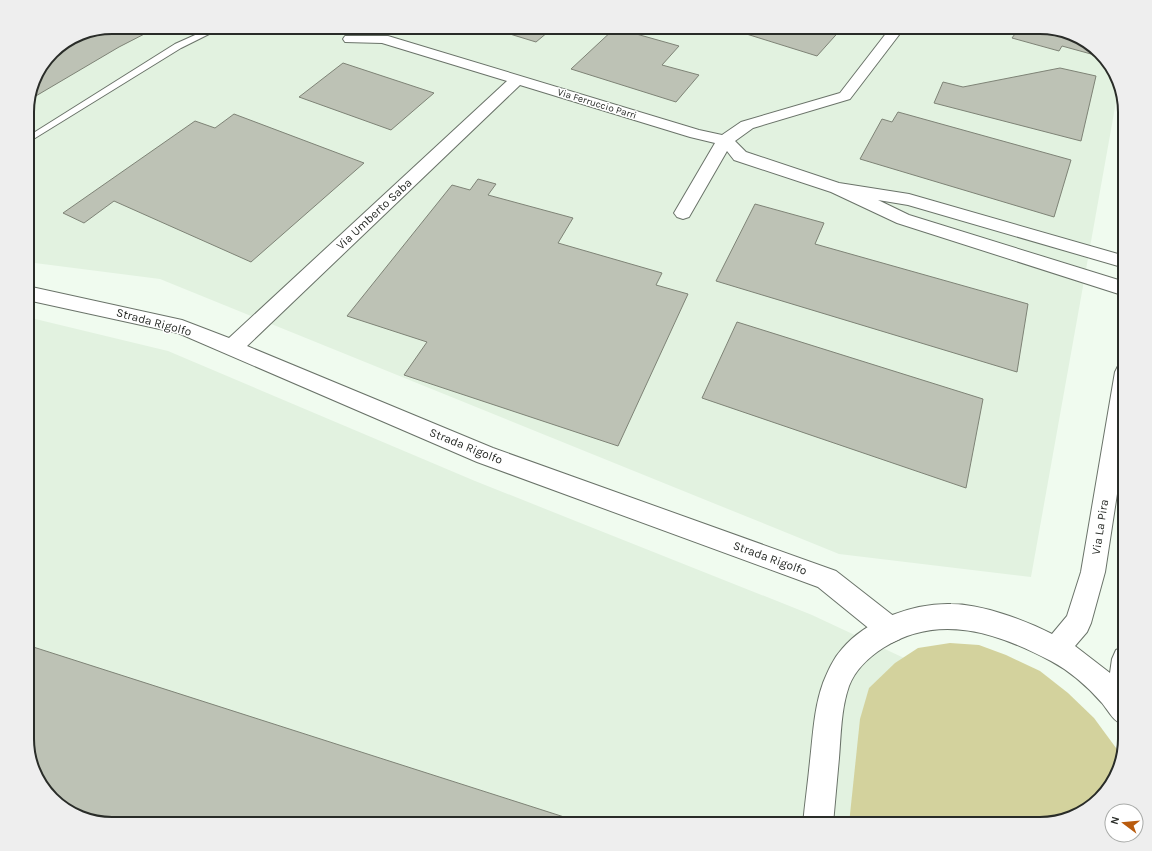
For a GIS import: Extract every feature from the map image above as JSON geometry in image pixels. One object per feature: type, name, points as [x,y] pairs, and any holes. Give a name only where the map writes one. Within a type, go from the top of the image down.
[{"type":"street","points":[[683,213],[725,140],[747,126],[845,96],[893,34]]},
{"type":"street","name":"Via Ferruccio Parri","points":[[350,39],[383,39],[696,134],[725,140]]},
{"type":"street","name":"Via Umberto Saba","points":[[232,348],[517,80]]},
{"type":"street","points":[[725,140],[740,156],[838,188],[903,219],[1118,287]]},
{"type":"street","points":[[838,188],[909,200],[1118,260]]},
{"type":"street","points":[[981,244],[987,222]]},
{"type":"street","name":"Strada Rigolfo","points":[[34,295],[182,327],[485,454],[827,579],[891,630]]},
{"type":"street","name":"Via La Pira","points":[[1055,650],[1078,623],[1093,572],[1118,416]]},
{"type":"street","points":[[819,817],[830,704],[838,678],[854,654],[891,630],[919,619],[949,616],[989,622],[1016,630],[1055,650],[1082,667],[1118,704]]},
{"type":"lane","points":[[34,137],[178,46],[204,34]]},
{"type":"shaded area","points":[[112,34],[1045,34],[1065,38],[1079,44],[1095,57],[1105,69],[1114,87],[1116,99],[1031,577],[839,554],[160,279],[34,263],[34,107],[40,82],[50,66],[98,36]]},
{"type":"shaded area","points":[[34,319],[168,351],[475,481],[812,615],[1115,757],[1110,773],[1095,794],[1079,807],[1060,814],[1040,817],[112,817],[87,813],[73,807],[53,790],[38,764],[34,744]]},
{"type":"shaded area","points":[[950,643],[979,645],[1006,655],[1040,671],[1068,693],[1094,718],[1117,749],[1114,764],[1105,782],[1095,794],[1079,807],[1050,816],[850,817],[860,719],[869,688],[895,663],[918,648]]},
{"type":"building","points":[[144,34],[119,47],[36,96],[44,73],[53,61],[69,47],[82,40],[102,35]]},
{"type":"building","points":[[510,34],[546,34],[536,42]]},
{"type":"building","points":[[609,34],[636,34],[679,46],[662,65],[699,75],[676,102],[571,69]]},
{"type":"building","points":[[746,34],[837,34],[817,56]]},
{"type":"building","points":[[1015,34],[1045,34],[1065,38],[1079,44],[1091,54],[1062,46],[1059,51],[1012,38]]},
{"type":"building","points":[[343,63],[434,93],[391,130],[299,97]]},
{"type":"building","points":[[1060,68],[1096,76],[1081,141],[934,103],[943,82],[963,87]]},
{"type":"building","points":[[898,112],[1071,160],[1054,217],[860,159],[882,119],[892,122]]},
{"type":"building","points":[[234,114],[364,163],[251,262],[114,201],[84,223],[63,213],[195,121],[215,128]]},
{"type":"building","points":[[478,179],[496,184],[488,195],[573,218],[558,243],[662,273],[656,285],[688,294],[618,446],[404,375],[427,342],[347,316],[452,185],[470,190]]},
{"type":"building","points":[[755,204],[824,223],[815,244],[1028,304],[1017,372],[716,281]]},
{"type":"building","points":[[737,322],[983,399],[966,488],[702,398]]},
{"type":"building","points":[[34,647],[564,817],[112,817],[87,813],[73,807],[53,790],[38,764],[34,744]]}]
